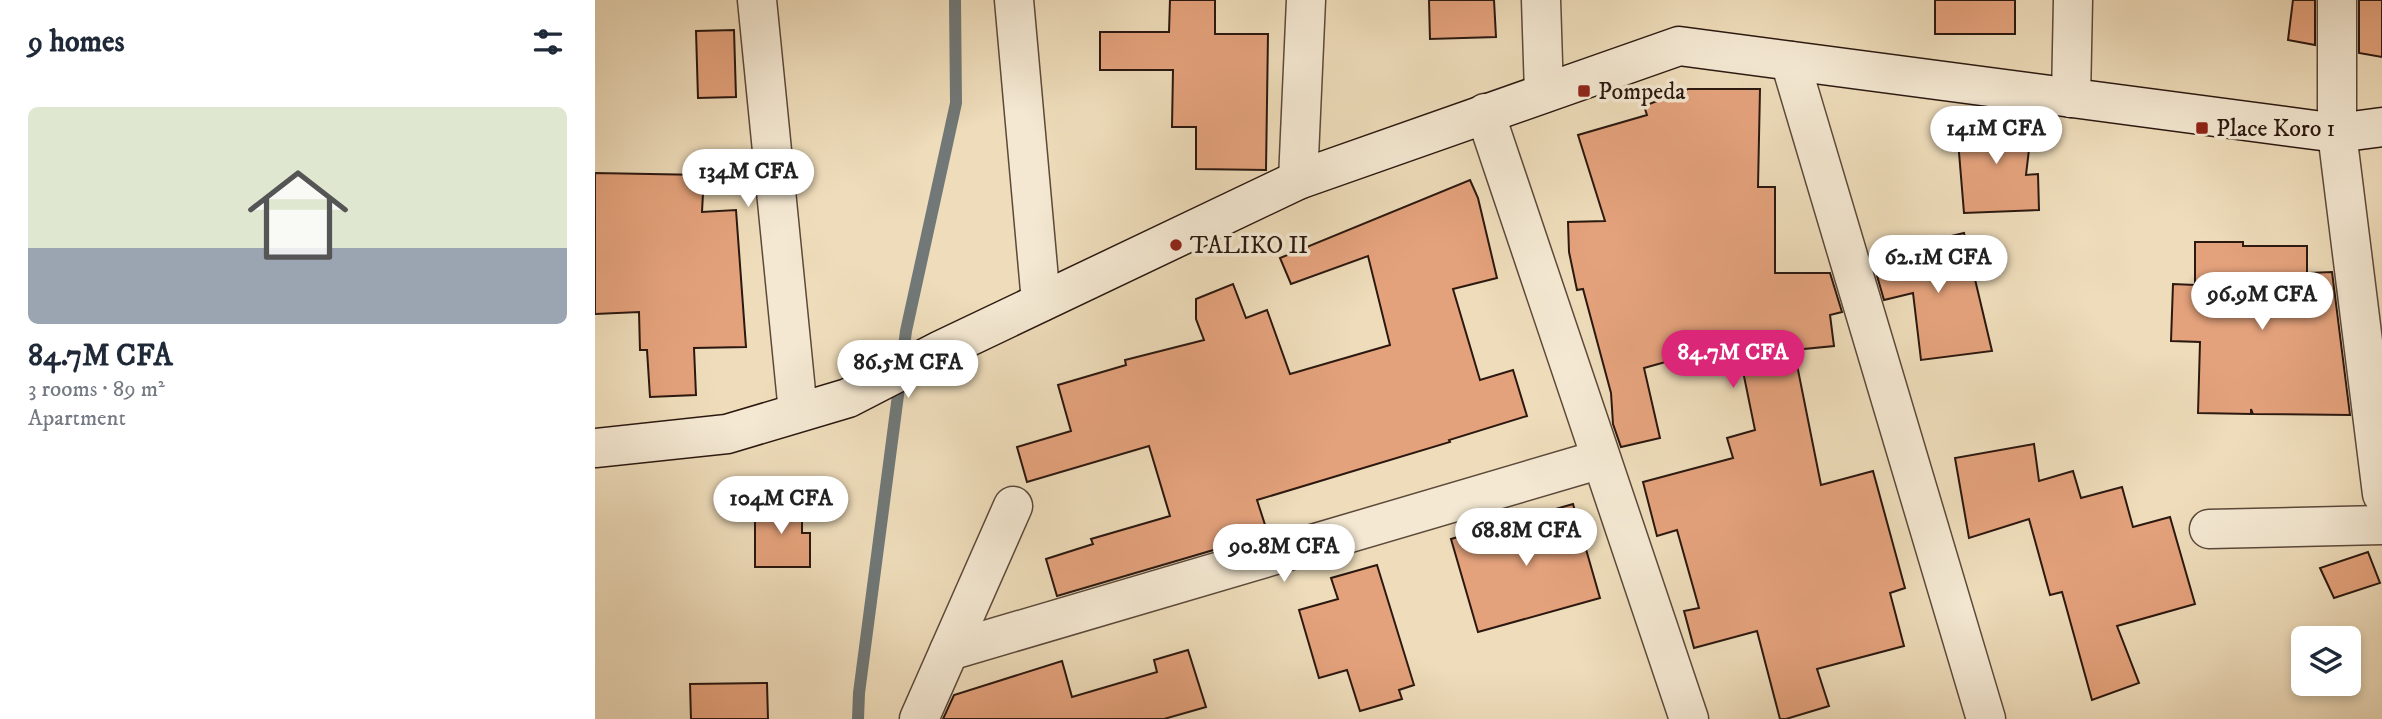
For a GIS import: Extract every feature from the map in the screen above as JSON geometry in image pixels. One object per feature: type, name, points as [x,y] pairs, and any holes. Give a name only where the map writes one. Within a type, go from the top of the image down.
[{"type":"street","points":[[757,0],[798,412]]},
{"type":"street","points":[[1014,0],[1041,302]]},
{"type":"street","points":[[1299,180],[1306,0]]},
{"type":"street","points":[[1541,0],[1544,93]]},
{"type":"street","points":[[2071,98],[2073,0]]},
{"type":"street","points":[[2337,0],[2337,133],[2382,494]]},
{"type":"street","points":[[595,448],[727,434],[848,398],[941,350],[1299,180],[1679,46],[2337,133],[2382,128]]},
{"type":"street","points":[[1790,61],[1986,719]]},
{"type":"street","points":[[1485,113],[1689,719]]},
{"type":"street","points":[[949,651],[1601,459]]},
{"type":"street","points":[[919,719],[1013,506]]},
{"type":"street","points":[[2209,529],[2382,525]]},
{"type":"building","points":[[1170,0],[1215,0],[1215,34],[1268,34],[1266,170],[1196,169],[1196,127],[1172,127],[1173,70],[1100,70],[1100,32],[1169,32]]},
{"type":"building","points":[[1429,0],[1494,0],[1496,37],[1430,39]]},
{"type":"building","points":[[1935,0],[2015,0],[2015,34],[1935,34]]},
{"type":"building","points":[[2293,0],[2315,0],[2315,45],[2288,40]]},
{"type":"building","points":[[2359,0],[2382,0],[2382,57],[2359,53]]},
{"type":"building","points":[[734,30],[736,97],[698,98],[696,31]]},
{"type":"building","points":[[1688,89],[1760,89],[1758,187],[1775,187],[1775,273],[1830,273],[1842,312],[1830,315],[1834,346],[1794,350],[1821,485],[1873,471],[1905,588],[1890,593],[1904,646],[1817,669],[1829,706],[1786,719],[1780,719],[1757,631],[1694,648],[1684,611],[1699,608],[1677,530],[1657,536],[1643,482],[1733,458],[1727,438],[1755,430],[1737,342],[1644,368],[1660,438],[1621,447],[1613,424],[1611,393],[1583,289],[1577,290],[1569,252],[1568,222],[1605,221],[1578,135],[1647,115],[1644,106]]},
{"type":"building","points":[[1956,116],[2032,124],[2026,175],[2038,174],[2039,210],[1964,213]]},
{"type":"building","points":[[595,173],[704,175],[702,212],[736,210],[746,347],[694,348],[696,395],[650,397],[647,350],[640,350],[639,312],[595,314]]},
{"type":"building","points":[[1470,180],[1478,198],[1497,278],[1453,289],[1480,380],[1513,370],[1527,416],[1257,500],[1268,534],[1057,596],[1046,559],[1093,544],[1091,539],[1170,516],[1149,446],[1027,482],[1017,447],[1071,431],[1058,385],[1126,365],[1125,360],[1204,340],[1196,319],[1196,299],[1233,284],[1246,318],[1267,310],[1290,374],[1390,345],[1368,256],[1291,284],[1280,258]]},
{"type":"building","points":[[1964,233],[1992,351],[1921,360],[1913,293],[1884,300],[1871,255]]},
{"type":"building","points":[[2195,242],[2243,242],[2243,246],[2307,246],[2307,273],[2332,272],[2350,415],[2253,414],[2251,409],[2251,414],[2198,413],[2200,342],[2171,341],[2173,284],[2195,285]]},
{"type":"building","points":[[2034,444],[2039,481],[2073,471],[2081,498],[2122,487],[2133,527],[2170,517],[2195,604],[2117,626],[2139,683],[2092,700],[2062,592],[2050,595],[2029,519],[1969,538],[1955,458]]},
{"type":"building","points":[[755,502],[802,503],[802,533],[810,533],[810,567],[755,567]]},
{"type":"building","points":[[1573,504],[1600,598],[1478,632],[1451,539]]},
{"type":"building","points":[[2368,552],[2380,583],[2334,598],[2320,568]]},
{"type":"building","points":[[1377,565],[1414,685],[1399,690],[1402,699],[1360,711],[1347,670],[1319,678],[1299,610],[1338,599],[1331,578]]},
{"type":"building","points":[[1188,650],[1206,707],[1164,719],[943,719],[954,695],[1062,661],[1072,697],[1157,672],[1154,660]]},
{"type":"building","points":[[767,683],[768,719],[691,719],[690,684]]},
{"type":"waterway","points":[[902,362],[906,331],[956,103],[955,0]]},
{"type":"waterway","points":[[858,719],[859,693],[900,380]]},
{"type":"place","name":"Pompeda","points":[[1584,91]]},
{"type":"place","name":"Place Koro 1","points":[[2202,128]]},
{"type":"place","name":"TALIKO II","points":[[1176,245]]}]
